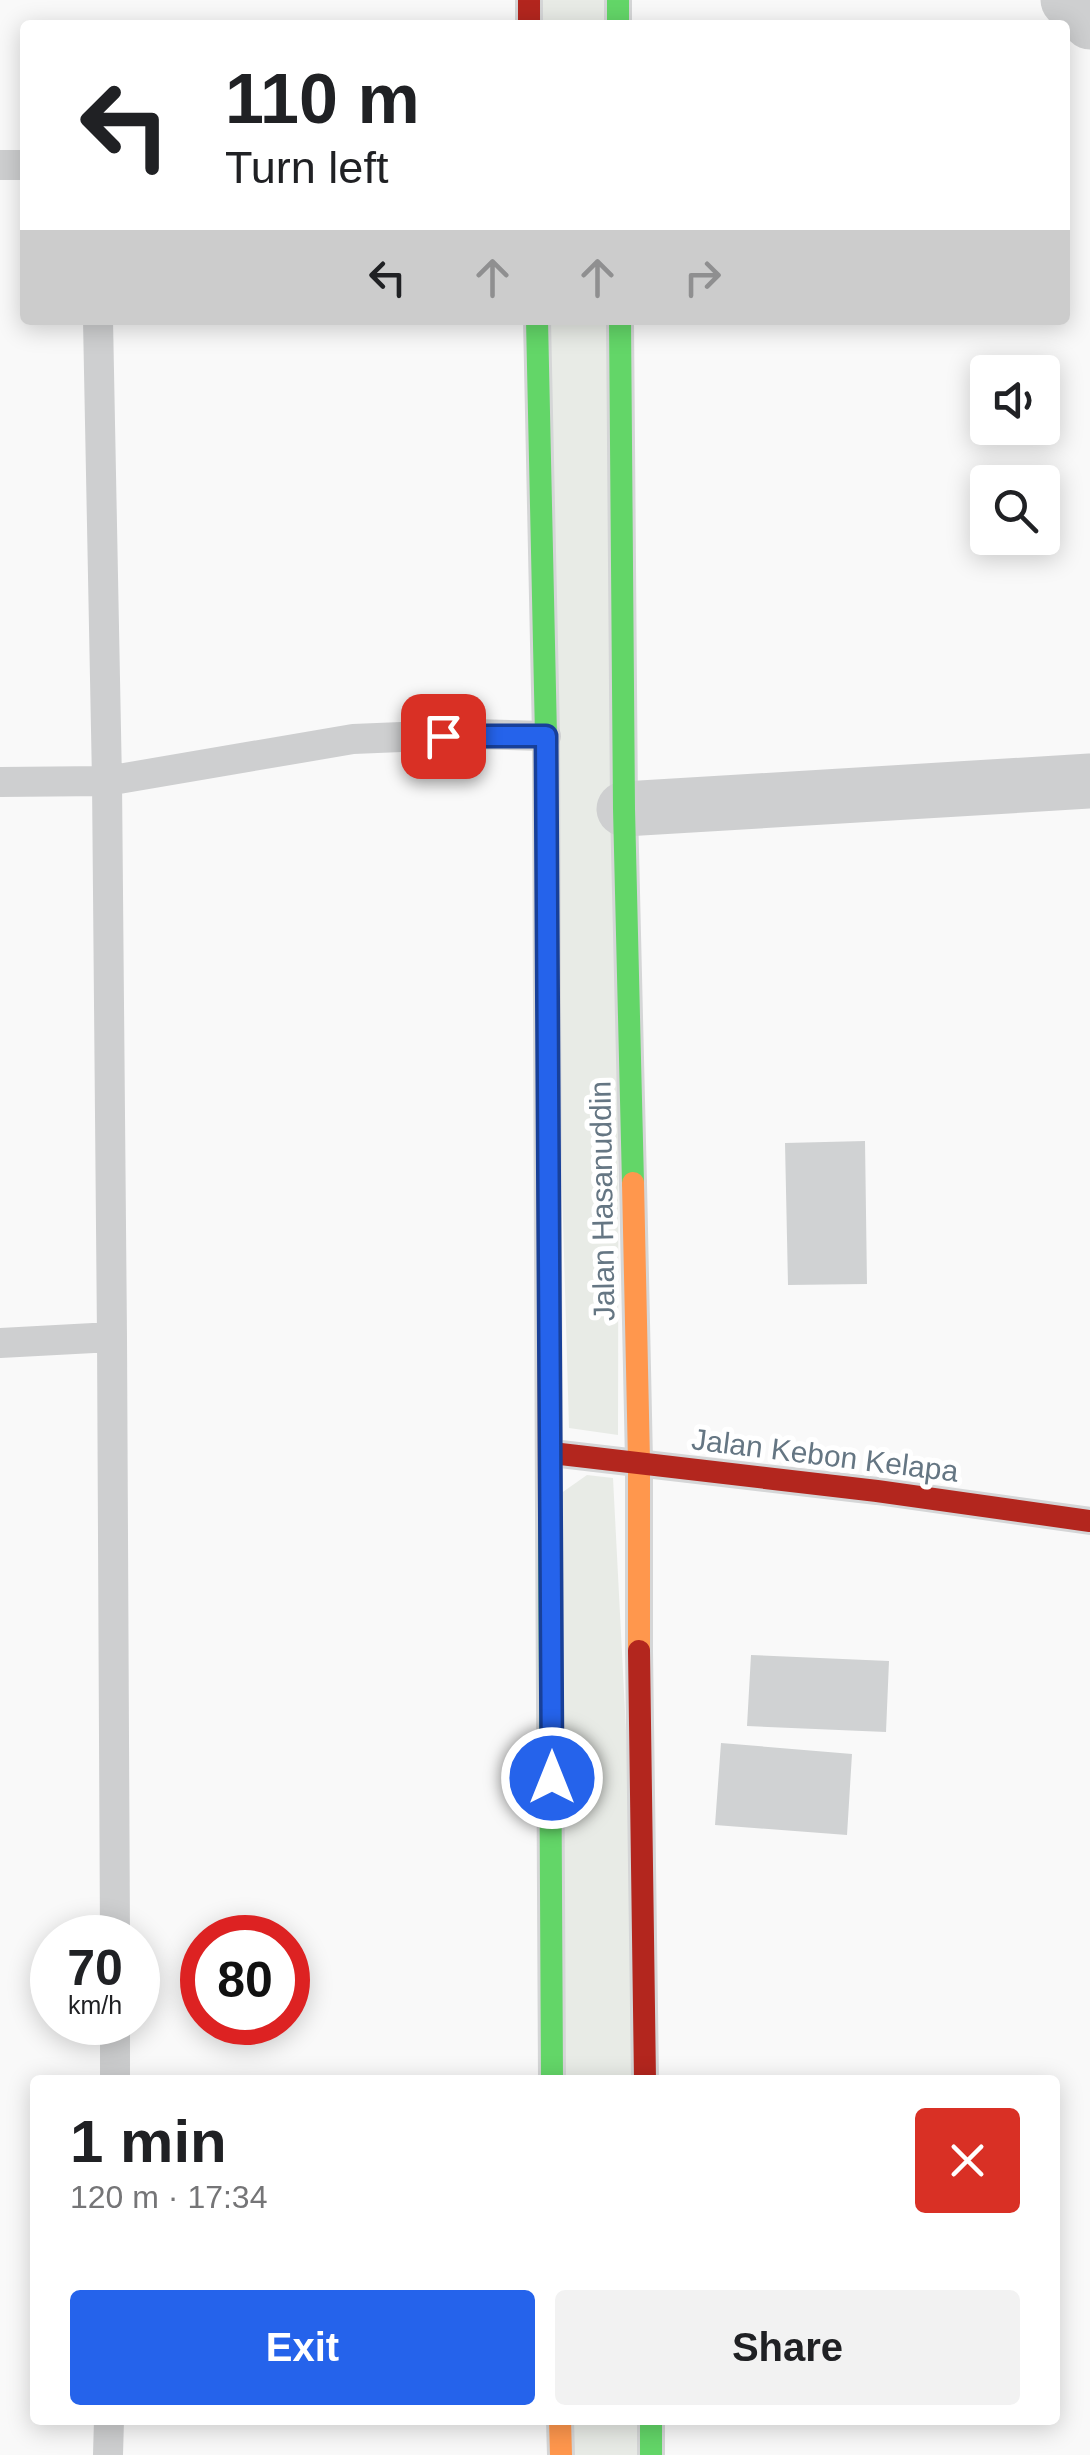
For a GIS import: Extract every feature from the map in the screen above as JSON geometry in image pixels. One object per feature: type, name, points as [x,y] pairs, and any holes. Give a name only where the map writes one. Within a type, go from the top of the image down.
[{"type":"main road","name":"Jalan Hasanuddin","points":[[536,325],[546,736],[552,2075]]},
{"type":"main road","name":"Jalan Hasanuddin","points":[[620,325],[624,809],[639,1461],[646,2075]]},
{"type":"main road","name":"Jalan Kebon Kelapa","points":[[552,1453],[1090,1521]]},
{"type":"main road","points":[[560,2425],[561,2455]]},
{"type":"main road","points":[[651,2425],[652,2455]]},
{"type":"street","points":[[1068,0],[1090,22]]},
{"type":"street","points":[[624,809],[1090,781]]},
{"type":"lane","points":[[98,325],[108,781],[114,1915]]},
{"type":"lane","points":[[0,782],[108,781],[353,740],[474,734],[546,736]]},
{"type":"lane","points":[[0,1343],[112,1337]]},
{"type":"lane","points":[[115,2045],[115,2075]]},
{"type":"lane","points":[[108,2455],[109,2425]]},
{"type":"shaded area","points":[[529,0],[618,0],[618,20],[529,20]]},
{"type":"shaded area","points":[[537,325],[620,325],[618,1435],[569,1428]]},
{"type":"shaded area","points":[[587,1475],[613,1478],[644,2075],[559,2075],[560,1494]]},
{"type":"shaded area","points":[[564,2425],[649,2425],[650,2455],[565,2455]]},
{"type":"building","points":[[865,1141],[867,1284],[788,1285],[785,1143]]},
{"type":"building","points":[[751,1655],[889,1661],[886,1732],[747,1726]]},
{"type":"building","points":[[721,1743],[852,1754],[847,1835],[715,1825]]},
{"type":"traffic: fast","points":[[618,0],[618,20]]},
{"type":"traffic: fast","points":[[537,325],[547,1007]]},
{"type":"traffic: fast","points":[[620,325],[624,809],[633,1183]]},
{"type":"traffic: fast","points":[[549,1511],[552,2075]]},
{"type":"traffic: fast","points":[[651,2425],[651,2455]]},
{"type":"traffic: slow","points":[[547,1007],[549,1511]]},
{"type":"traffic: slow","points":[[633,1183],[639,1651]]},
{"type":"traffic: slow","points":[[560,2425],[561,2455]]},
{"type":"traffic: jam","points":[[529,0],[529,20]]},
{"type":"traffic: jam","points":[[552,1453],[877,1491],[1090,1521]]},
{"type":"traffic: jam","points":[[639,1651],[645,2075]]},
{"type":"route","points":[[443,736],[546,736],[552,1778]]}]
